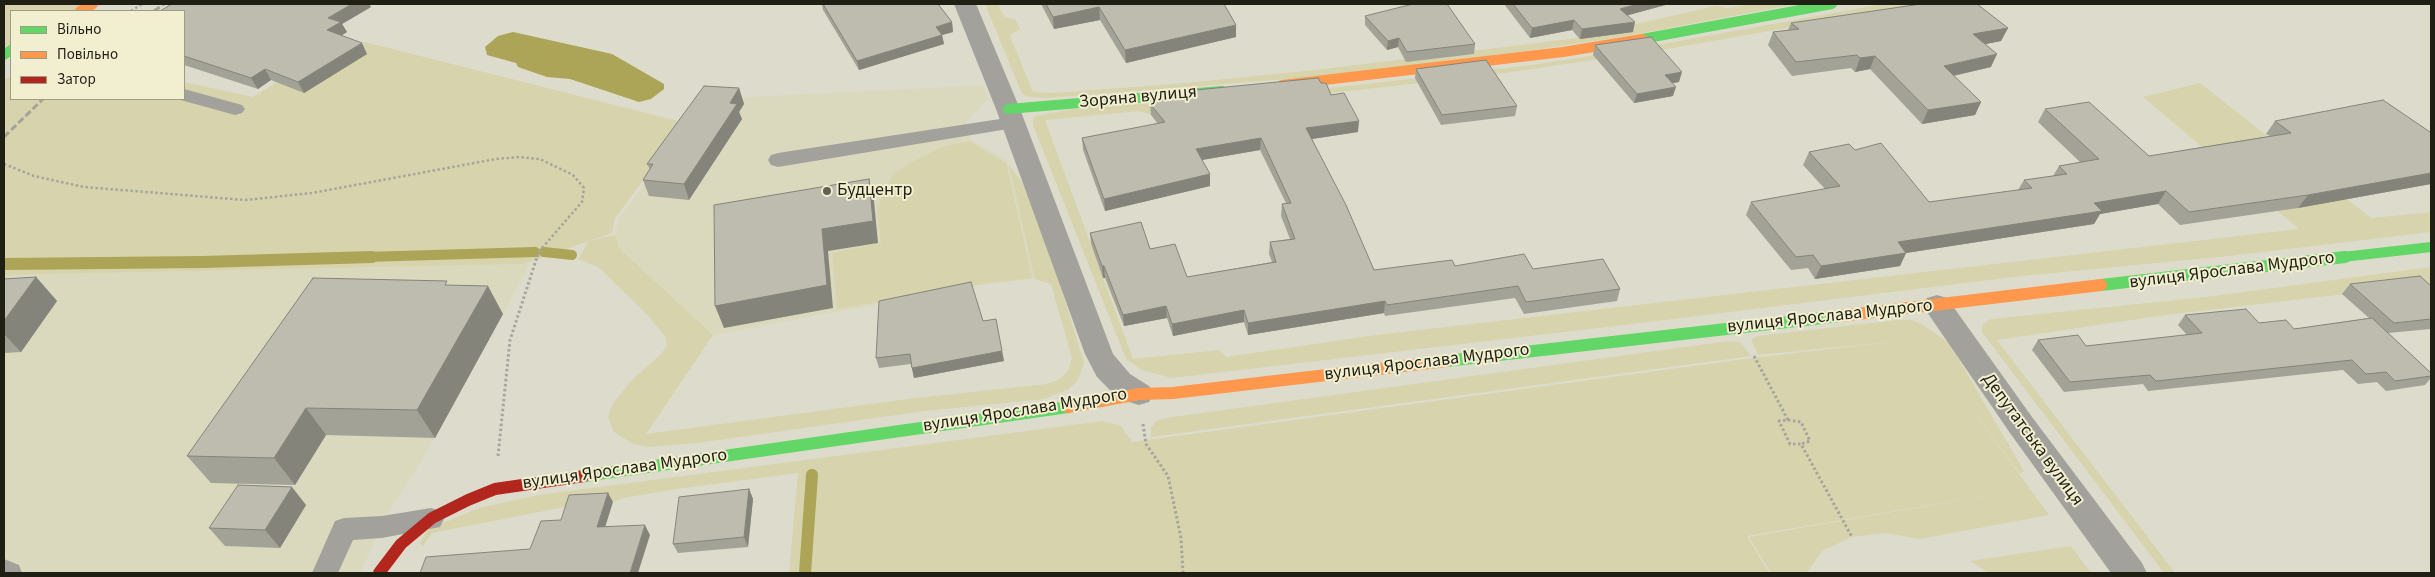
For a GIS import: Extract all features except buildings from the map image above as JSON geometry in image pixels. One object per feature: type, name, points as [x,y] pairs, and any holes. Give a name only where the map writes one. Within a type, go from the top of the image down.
[{"type":"street","points":[[82,10],[93,4]]},
{"type":"street","points":[[965,4],[1011,116],[1100,354],[1107,369],[1120,382],[1138,394]]},
{"type":"street","points":[[1274,86],[1562,52],[1650,38],[1832,4]]},
{"type":"street","name":"Зоряна вулиця","points":[[1011,116],[1234,90]]},
{"type":"street","name":"вулиця Ярослава Мудрого","points":[[379,573],[401,544],[432,518],[495,489],[1070,406],[1138,394],[1174,393],[1740,326],[2431,248]]},
{"type":"street","name":"Депутатська вулиця","points":[[1937,305],[2020,425],[2130,573]]},
{"type":"lane","points":[[185,95],[235,109]]},
{"type":"lane","points":[[778,160],[1011,116]]},
{"type":"lane","points":[[325,573],[344,530],[382,527],[432,518]]},
{"type":"lane","points":[[4,570],[9,573]]},
{"type":"path","points":[[4,164],[34,176],[84,186],[245,200],[282,197],[496,159],[520,157],[540,159],[573,176],[584,188],[582,202],[542,248],[510,340],[495,489]]},
{"type":"path","points":[[1740,326],[1788,420]]},
{"type":"path","points":[[1138,394],[1146,444],[1168,476],[1181,538],[1183,573]]},
{"type":"path","points":[[1788,420],[1801,422],[1810,441],[1801,444],[1790,444],[1778,421],[1788,420]]},
{"type":"path","points":[[1801,444],[1852,537]]},
{"type":"shaded area","points":[[4,4],[93,4],[82,10],[10,10],[10,51],[4,55]]},
{"type":"shaded area","points":[[985,4],[998,4],[1004,17],[1015,19],[1020,29],[1010,35],[1033,92],[1052,93],[1175,84],[1315,70],[1570,39],[1716,6],[1727,8],[1751,4],[1797,4],[1626,36],[1514,53],[1339,75],[1046,98],[1030,97],[1022,94]]},
{"type":"shaded area","points":[[1883,4],[1925,4],[1661,50],[1491,75],[1287,98],[1175,108],[1151,115],[1140,111],[1045,120],[1133,359],[1219,350],[1226,357],[1376,335],[2299,229],[2143,97],[2200,83],[2371,218],[2431,212],[2431,232],[2229,256],[2022,276],[1172,378],[1142,370],[1126,359],[1033,125],[1033,118],[1036,116],[1074,109],[1304,91],[1532,65],[1635,49]]},
{"type":"shaded area","points":[[513,32],[612,54],[664,84],[664,89],[651,99],[639,102],[570,79],[547,77],[518,67],[516,63],[487,55],[485,47],[498,36]]},
{"type":"shaded area","points":[[341,42],[353,45],[365,42],[686,123],[615,218],[612,233],[524,264],[4,275],[4,79],[10,77],[10,100],[185,100],[185,82],[253,97]]},
{"type":"shaded area","name":"Будцентр","points":[[983,85],[988,99],[966,122],[970,139],[1008,161],[1035,279],[988,284],[713,335],[619,248],[615,235],[619,218],[709,99]]},
{"type":"shaded area","points":[[969,141],[1006,163],[1032,278],[988,283],[837,309],[832,253],[881,243],[877,209],[893,174],[940,148]]},
{"type":"shaded area","points":[[1009,165],[1021,181],[1042,225],[1084,363],[1077,381],[1069,389],[1044,399],[925,411],[697,443],[649,447],[633,444],[614,432],[608,417],[612,405],[630,382],[661,354],[667,346],[666,338],[647,314],[598,267],[578,259],[589,241],[615,235],[619,248],[713,335],[646,434],[916,398],[1047,384],[1058,380],[1068,371],[1072,358],[1051,284],[1035,279]]},
{"type":"shaded area","points":[[530,264],[435,438],[388,514],[360,573],[4,573],[4,275]]},
{"type":"shaded area","points":[[2431,267],[2431,284],[2165,315],[1997,340],[2175,573],[2164,573],[1982,332],[1982,325],[1991,319],[2206,297]]},
{"type":"shaded area","points":[[1912,320],[1923,325],[1949,343],[2024,471],[2020,474],[1920,338],[2049,515],[1920,539],[1886,533],[1852,537],[1822,551],[1807,573],[1771,573],[1749,537],[2013,491],[1747,536],[1769,573],[789,573],[798,473],[676,489],[623,498],[613,502],[575,505],[432,533],[423,546],[420,543],[427,530],[479,508],[538,495],[1103,421],[1121,426],[1132,442],[1753,358],[1898,341],[1758,355],[1751,339],[1758,336]]},
{"type":"shaded area","points":[[1729,341],[1740,342],[1751,356],[1151,437],[1151,428],[1156,421],[1165,418]]},
{"type":"shaded area","points":[[2071,546],[2091,573],[1989,573],[1970,561]]},
{"type":"waterway","points":[[331,258],[535,252]]},
{"type":"waterway","points":[[544,252],[572,255]]},
{"type":"waterway","points":[[4,264],[203,262],[372,257]]},
{"type":"waterway","points":[[805,573],[812,475]]},
{"type":"railway","points":[[155,10],[164,4]]},
{"type":"railway","points":[[4,137],[42,100]]},
{"type":"traffic: fast","points":[[1642,39],[1832,4]]},
{"type":"traffic: fast","points":[[4,55],[10,51]]},
{"type":"traffic: fast","points":[[1008,109],[1222,91]]},
{"type":"traffic: fast","points":[[2101,285],[2431,247]]},
{"type":"traffic: fast","points":[[1446,361],[1840,316]]},
{"type":"traffic: fast","points":[[584,476],[1068,407]]},
{"type":"traffic: slow","points":[[82,10],[93,4]]},
{"type":"traffic: slow","points":[[1282,85],[1563,52],[1642,39]]},
{"type":"traffic: slow","points":[[1840,316],[2101,285]]},
{"type":"traffic: slow","points":[[1068,407],[1139,394],[1173,393],[1446,361]]},
{"type":"traffic: jam","points":[[379,573],[401,544],[432,518],[468,500],[495,489],[584,476]]},
{"type":"place","name":"Будцентр","points":[[827,191]]}]
